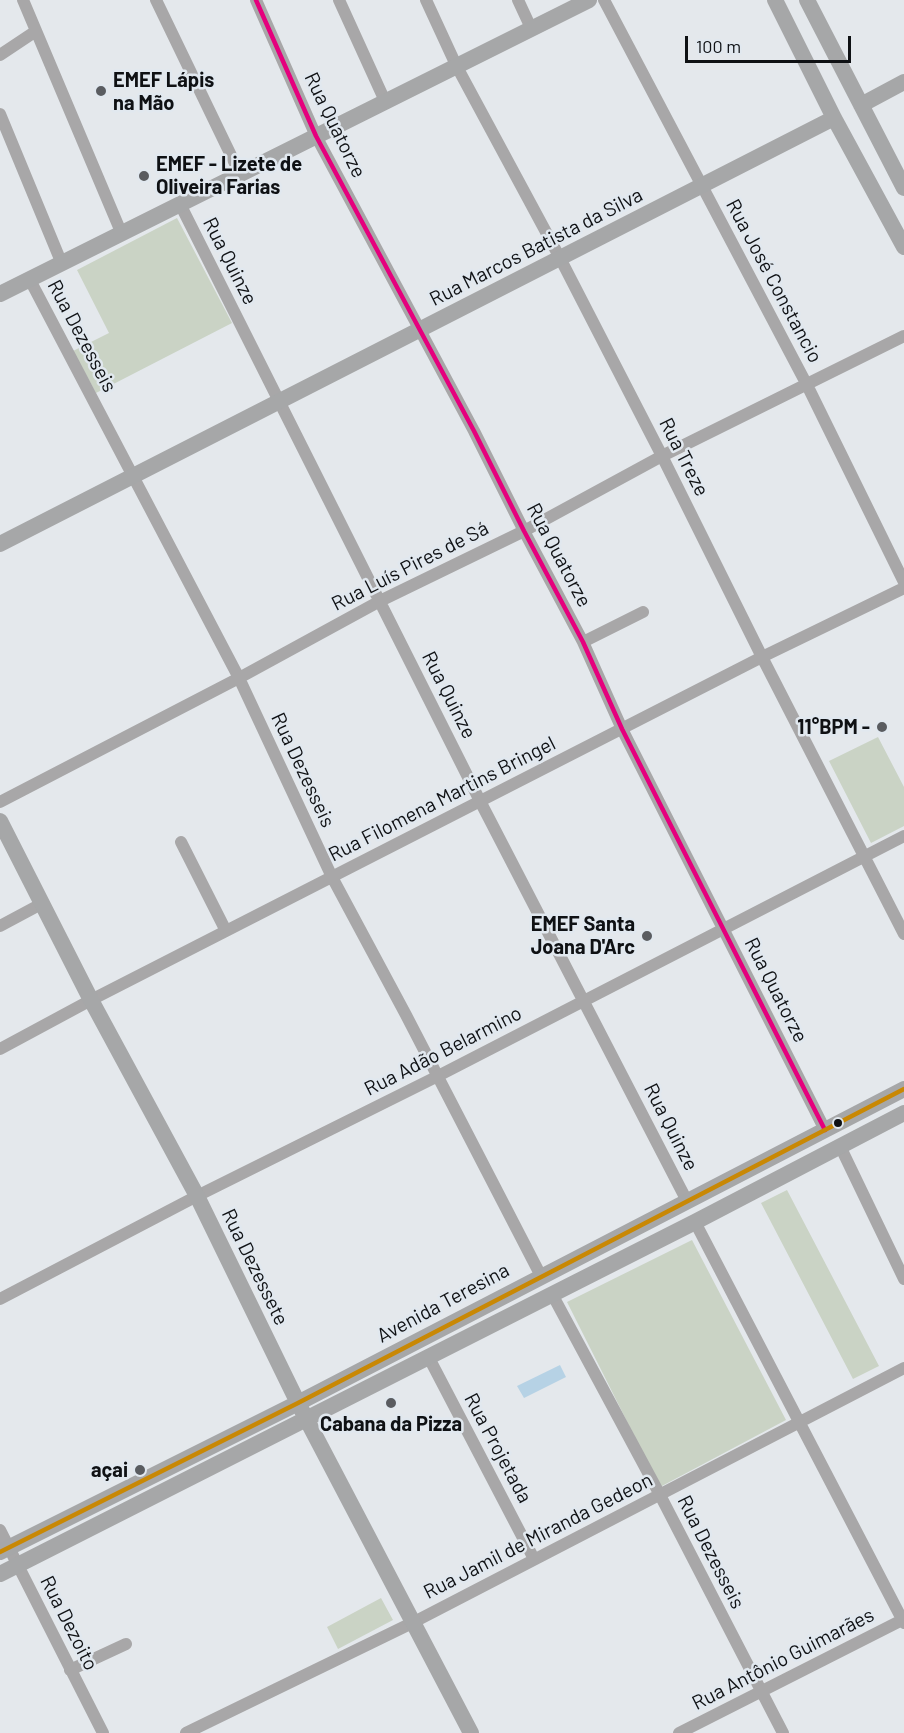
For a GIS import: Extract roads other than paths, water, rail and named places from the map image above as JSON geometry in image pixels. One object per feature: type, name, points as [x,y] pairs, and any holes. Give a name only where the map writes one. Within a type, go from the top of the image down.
[{"type":"main road","points":[[1,289],[30,280],[121,232],[589,0]]},
{"type":"main road","points":[[775,0],[834,118],[904,247]]},
{"type":"main road","points":[[807,0],[904,188]]},
{"type":"main road","points":[[861,105],[904,82]]},
{"type":"main road","points":[[834,118],[834,105],[841,98],[851,96],[861,105]]},
{"type":"main road","points":[[834,118],[847,126],[854,124],[860,119],[861,105]]},
{"type":"main road","name":"Rua Marcos Batista da Silva","points":[[0,544],[834,118]]},
{"type":"main road","name":"Rua Dezessete","points":[[0,821],[91,1000],[197,1196],[298,1403],[471,1733]]},
{"type":"main road","name":"Avenida Teresina","points":[[4,1549],[298,1403],[904,1089]]},
{"type":"main road","name":"Avenida Teresina","points":[[0,1574],[757,1190],[904,1113]]},
{"type":"main road","points":[[747,1170],[757,1190]]},
{"type":"main road","points":[[253,1425],[262,1441]]},
{"type":"main road","points":[[212,1445],[221,1462]]},
{"type":"street","points":[[23,0],[121,232]]},
{"type":"street","points":[[156,0],[240,174]]},
{"type":"street","name":"Rua Quatorze","points":[[256,0],[316,136],[474,430],[524,531],[584,642],[622,729],[825,1130]]},
{"type":"street","points":[[339,0],[385,101]]},
{"type":"street","name":"Rua Treze","points":[[426,0],[456,66],[560,258],[904,934]]},
{"type":"street","points":[[518,0],[531,28]]},
{"type":"street","name":"Rua José Constancio","points":[[604,0],[807,385],[904,582]]},
{"type":"street","points":[[0,55],[36,31]]},
{"type":"street","points":[[0,114],[62,264]]},
{"type":"street","name":"Rua Quinze","points":[[180,204],[480,801],[687,1201]]},
{"type":"street","name":"Rua Dezesseis","points":[[30,280],[239,678],[332,877],[541,1276]]},
{"type":"street","name":"Rua Luís Pires de Sá","points":[[0,802],[380,602],[524,531],[662,456],[904,336]]},
{"type":"street","name":"Rua Filomena Martins Bringel","points":[[0,1049],[91,1000],[762,657],[904,588]]},
{"type":"street","points":[[584,642],[643,612]]},
{"type":"street","name":"Rua Adão Belarmino","points":[[0,1299],[197,1196],[436,1077],[904,837]]},
{"type":"street","points":[[181,842],[226,931]]},
{"type":"street","points":[[0,926],[43,903]]},
{"type":"street","points":[[840,1146],[904,1279]]},
{"type":"street","points":[[694,1222],[904,1620]]},
{"type":"street","name":"Rua Dezesseis","points":[[552,1294],[660,1495],[783,1733]]},
{"type":"street","name":"Rua Projetada","points":[[428,1356],[534,1559]]},
{"type":"street","name":"Rua Jamil de Miranda Gedeon","points":[[186,1733],[414,1622],[904,1368]]},
{"type":"street","name":"Rua Dezoito","points":[[0,1530],[4,1549],[17,1564],[103,1733]]},
{"type":"street","name":"Rua Antônio Guimarães","points":[[680,1733],[904,1620]]},
{"type":"street","points":[[70,1670],[126,1644]]},
{"type":"water","points":[[560,1365],[566,1377],[524,1398],[517,1386]]},
{"type":"place","name":"EMEF Lápis na Mão","points":[[101,91]]},
{"type":"place","name":"EMEF - Lizete de Oliveira Farias","points":[[144,176]]},
{"type":"place","name":"11°BPM -","points":[[882,727]]},
{"type":"place","name":"EMEF Santa Joana D'Arc","points":[[647,936]]},
{"type":"place","name":"Cabana da Pizza","points":[[391,1403]]},
{"type":"place","name":"açai","points":[[140,1470]]}]
